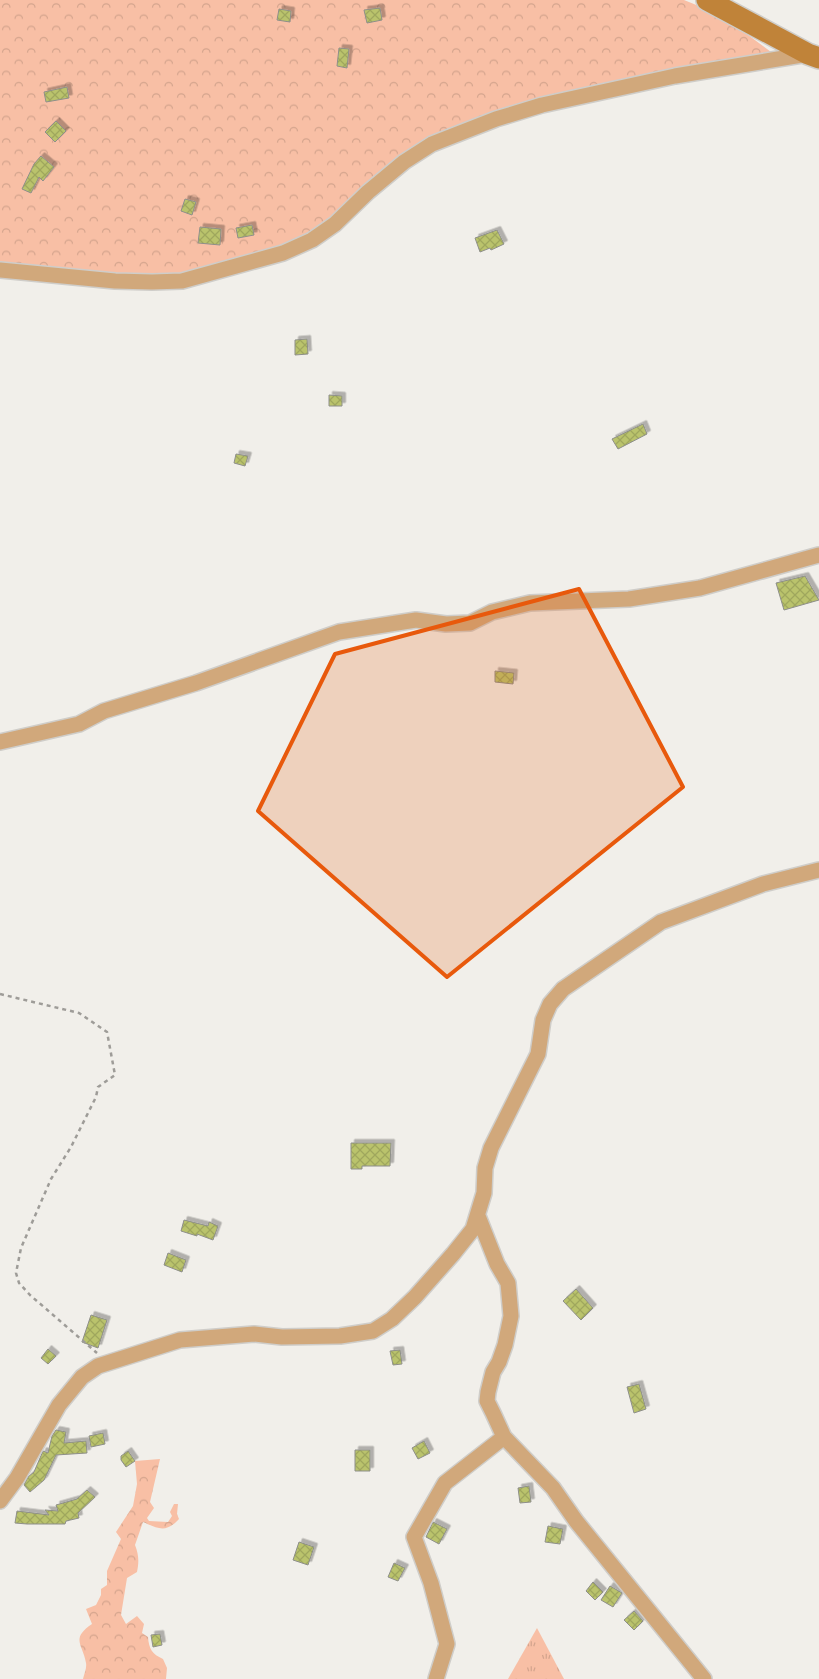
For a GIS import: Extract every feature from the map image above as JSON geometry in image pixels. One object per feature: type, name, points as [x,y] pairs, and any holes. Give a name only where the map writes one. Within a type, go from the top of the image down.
[{"type":"street","points":[[707,0],[814,56]]},
{"type":"street","points":[[0,270],[115,281],[182,281],[283,253],[312,240],[335,224],[368,192],[404,162],[432,144],[496,119],[542,105],[675,76],[814,56]]},
{"type":"street","points":[[0,742],[79,724],[104,711],[196,682],[339,632],[416,620],[446,624],[470,622],[492,612],[530,603],[629,600],[700,588],[819,554]]},
{"type":"street","points":[[0,1501],[17,1478],[59,1405],[82,1377],[98,1366],[180,1340],[254,1334],[340,1336],[373,1330],[392,1319],[415,1297],[473,1229],[484,1193],[485,1168],[491,1148],[538,1054],[543,1020],[550,1004],[563,989],[661,922],[763,884],[819,870]]},
{"type":"street","points":[[478,1216],[496,1264],[508,1283],[511,1316],[505,1345],[493,1372],[487,1401],[504,1437],[553,1488],[576,1521],[704,1679]]},
{"type":"street","points":[[436,1679],[447,1644],[431,1583],[414,1536],[445,1483],[504,1437]]},
{"type":"path","points":[[0,994],[79,1013],[107,1032],[115,1075],[98,1087],[96,1097],[71,1147],[51,1179],[21,1248],[16,1273],[20,1283],[30,1295],[108,1362]]},
{"type":"highlighted area","points":[[579,589],[683,787],[447,977],[258,811],[335,654]]},
{"type":"green space","points":[[0,0],[684,0],[721,15],[771,52],[698,65],[431,139],[330,221],[308,235],[246,257],[178,276],[79,271],[0,262]]},
{"type":"green space","points":[[160,1459],[150,1502],[154,1508],[147,1518],[149,1521],[168,1522],[172,1516],[170,1512],[174,1504],[178,1504],[177,1514],[179,1519],[166,1528],[143,1522],[135,1545],[138,1558],[137,1572],[127,1578],[121,1615],[126,1624],[137,1616],[144,1624],[142,1633],[148,1637],[152,1651],[163,1659],[167,1668],[166,1679],[83,1679],[86,1665],[80,1638],[85,1629],[92,1624],[86,1609],[96,1605],[101,1595],[101,1589],[107,1585],[107,1571],[121,1539],[116,1532],[133,1506],[137,1484],[135,1461]]},
{"type":"green space","points":[[537,1628],[564,1679],[508,1679]]},
{"type":"building","points":[[380,8],[382,20],[367,23],[364,10]]},
{"type":"building","points":[[279,9],[291,11],[290,22],[277,20]]},
{"type":"building","points":[[339,48],[349,49],[347,68],[337,66]]},
{"type":"building","points":[[67,87],[69,98],[46,102],[44,92]]},
{"type":"building","points":[[56,121],[66,131],[55,142],[45,132]]},
{"type":"building","points":[[41,156],[54,167],[43,181],[39,177],[31,193],[22,189],[34,164]]},
{"type":"building","points":[[185,199],[196,202],[192,215],[181,211]]},
{"type":"building","points":[[252,225],[254,235],[238,238],[236,228]]},
{"type":"building","points":[[200,227],[221,229],[220,245],[198,243]]},
{"type":"building","points":[[497,230],[504,244],[491,250],[490,248],[480,252],[475,238]]},
{"type":"building","points":[[307,339],[308,354],[295,355],[295,340]]},
{"type":"building","points":[[329,395],[342,396],[342,406],[329,406]]},
{"type":"building","points":[[643,424],[647,434],[618,449],[612,439]]},
{"type":"building","points":[[236,454],[248,456],[245,466],[234,463]]},
{"type":"building","points":[[805,576],[819,600],[784,610],[776,583]]},
{"type":"building","points":[[495,671],[514,673],[513,684],[495,682]]},
{"type":"building","points":[[351,1143],[391,1143],[390,1166],[362,1166],[362,1169],[351,1169]]},
{"type":"building","points":[[184,1220],[208,1226],[209,1222],[218,1226],[213,1240],[181,1231]]},
{"type":"building","points":[[168,1253],[186,1260],[182,1272],[164,1265]]},
{"type":"building","points":[[576,1289],[593,1308],[581,1320],[563,1301]]},
{"type":"building","points":[[91,1315],[107,1320],[98,1348],[82,1342]]},
{"type":"building","points":[[48,1349],[56,1356],[48,1364],[41,1358]]},
{"type":"building","points":[[400,1350],[402,1364],[393,1365],[390,1351]]},
{"type":"building","points":[[639,1384],[646,1409],[634,1413],[627,1387]]},
{"type":"building","points":[[56,1430],[66,1432],[64,1443],[86,1441],[87,1453],[56,1455],[44,1480],[30,1492],[24,1485],[28,1477],[34,1472],[43,1451],[48,1453],[52,1436]]},
{"type":"building","points":[[103,1433],[105,1444],[91,1447],[89,1436]]},
{"type":"building","points":[[424,1441],[430,1453],[418,1459],[412,1448]]},
{"type":"building","points":[[355,1450],[370,1450],[370,1471],[355,1471]]},
{"type":"building","points":[[128,1451],[135,1461],[126,1467],[121,1460],[121,1456]]},
{"type":"building","points":[[529,1486],[531,1502],[520,1503],[518,1488]]},
{"type":"building","points":[[87,1490],[95,1497],[78,1513],[79,1518],[66,1521],[65,1524],[15,1523],[17,1511],[49,1515],[45,1510],[58,1511],[56,1505],[77,1499]]},
{"type":"building","points":[[433,1522],[447,1529],[439,1544],[426,1537]]},
{"type":"building","points":[[548,1526],[563,1529],[560,1544],[545,1542]]},
{"type":"building","points":[[299,1542],[314,1547],[308,1565],[293,1560]]},
{"type":"building","points":[[394,1563],[405,1568],[398,1581],[388,1577]]},
{"type":"building","points":[[593,1582],[603,1592],[595,1600],[586,1591]]},
{"type":"building","points":[[610,1586],[622,1593],[613,1607],[601,1600]]},
{"type":"building","points":[[634,1611],[643,1621],[634,1630],[624,1620]]},
{"type":"building","points":[[160,1634],[162,1645],[153,1647],[151,1635]]}]
